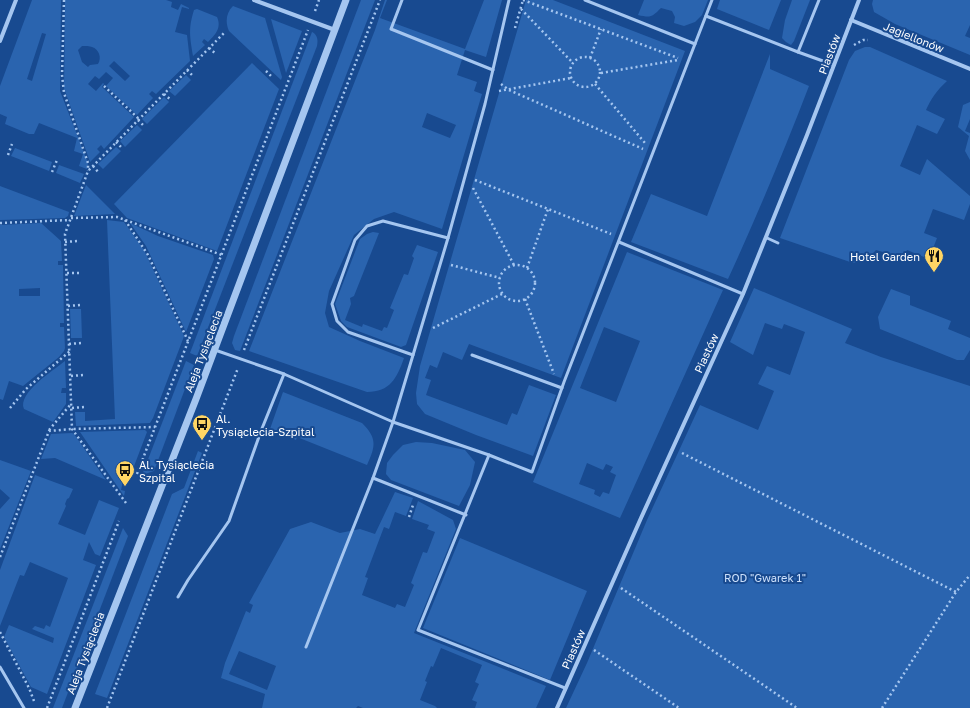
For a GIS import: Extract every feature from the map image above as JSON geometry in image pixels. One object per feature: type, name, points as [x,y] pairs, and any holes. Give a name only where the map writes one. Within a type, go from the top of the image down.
[{"type":"street","points":[[0,41],[16,0]]},
{"type":"street","points":[[254,0],[335,30]]},
{"type":"street","name":"Aleja Tysiąclecia","points":[[75,708],[215,350],[346,0]]},
{"type":"street","name":"Piastów","points":[[557,708],[767,238],[859,0]]},
{"type":"street","name":"Jagiellonów","points":[[851,20],[970,69]]},
{"type":"lane","points":[[402,0],[391,29],[493,70]]},
{"type":"lane","points":[[306,646],[373,478],[393,422],[448,238],[493,70],[509,0]]},
{"type":"lane","points":[[585,0],[695,44]]},
{"type":"lane","points":[[215,350],[284,374],[393,422],[489,455],[532,472],[562,388],[712,0]]},
{"type":"lane","points":[[798,52],[819,0]]},
{"type":"lane","points":[[706,16],[834,65]]},
{"type":"lane","points":[[413,355],[348,332],[337,321],[332,304],[355,240],[367,226],[383,221],[448,238]]},
{"type":"lane","points":[[767,238],[778,243]]},
{"type":"lane","points":[[619,242],[743,294]]},
{"type":"lane","points":[[472,355],[562,388]]},
{"type":"lane","points":[[178,597],[229,521],[261,431],[284,374]]},
{"type":"lane","points":[[489,455],[466,515],[418,630],[565,688]]},
{"type":"lane","points":[[373,478],[466,515]]},
{"type":"lane","points":[[0,667],[24,708]]},
{"type":"path","points":[[64,0],[62,75],[64,93],[88,163],[88,171],[65,234],[72,429],[126,503]]},
{"type":"path","points":[[314,12],[319,0]]},
{"type":"path","points":[[107,708],[380,0]]},
{"type":"path","points":[[524,0],[682,59],[601,73]]},
{"type":"path","points":[[521,9],[574,63]]},
{"type":"path","points":[[137,474],[308,29]]},
{"type":"path","points":[[590,58],[601,29]]},
{"type":"path","points":[[88,171],[225,32]]},
{"type":"path","points":[[852,48],[855,44],[862,40],[872,40]]},
{"type":"path","points":[[209,48],[216,54]]},
{"type":"path","points":[[581,58],[590,58],[598,64],[601,73],[595,84],[586,88],[574,82],[571,78],[570,70],[574,63],[581,58]]},
{"type":"path","points":[[187,70],[194,76]]},
{"type":"path","points":[[266,71],[271,76]]},
{"type":"path","points":[[497,92],[571,78]]},
{"type":"path","points":[[499,83],[509,90],[653,153]]},
{"type":"path","points":[[595,84],[649,148]]},
{"type":"path","points":[[104,86],[139,119],[145,127]]},
{"type":"path","points":[[164,94],[171,100]]},
{"type":"path","points":[[116,142],[123,149]]},
{"type":"path","points":[[8,155],[12,144]]},
{"type":"path","points":[[52,172],[57,160]]},
{"type":"path","points":[[93,166],[99,173]]},
{"type":"path","points":[[471,178],[621,238]]},
{"type":"path","points":[[470,182],[514,265]]},
{"type":"path","points":[[527,268],[548,209]]},
{"type":"path","points":[[0,223],[111,217],[124,219],[222,255]]},
{"type":"path","points":[[124,219],[148,255],[189,342]]},
{"type":"path","points":[[65,242],[78,241]]},
{"type":"path","points":[[446,264],[500,278]]},
{"type":"path","points":[[514,265],[527,268],[534,276],[535,287],[530,296],[525,299],[520,301],[510,300],[502,294],[499,283],[500,278],[505,269],[514,265]]},
{"type":"path","points":[[66,273],[79,273]]},
{"type":"path","points":[[430,330],[502,294]]},
{"type":"path","points":[[525,299],[555,376]]},
{"type":"path","points":[[68,306],[80,305]]},
{"type":"path","points":[[69,344],[82,343]]},
{"type":"path","points":[[10,408],[26,389],[70,351]]},
{"type":"path","points":[[70,376],[84,375]]},
{"type":"path","points":[[0,557],[49,431],[71,404]]},
{"type":"path","points":[[72,408],[85,407]]},
{"type":"path","points":[[49,431],[155,427]]},
{"type":"path","points":[[673,448],[956,592]]},
{"type":"path","points":[[47,708],[119,521]]},
{"type":"path","points":[[882,708],[956,592],[970,575]]},
{"type":"path","points":[[612,582],[797,708]]},
{"type":"path","points":[[0,632],[29,688],[34,702]]},
{"type":"path","points":[[585,645],[679,708]]},
{"type":"green space","points":[[32,0],[61,0],[60,91],[88,163],[87,169],[79,166],[83,154],[74,151],[77,138],[39,123],[34,134],[29,134],[5,124],[7,117],[0,114],[0,86]],"holes":[[[42,33],[46,34],[32,81],[27,79]]]},
{"type":"green space","points":[[65,0],[166,0],[172,2],[171,7],[178,10],[181,4],[189,8],[182,7],[175,32],[187,35],[190,61],[156,94],[152,91],[149,94],[153,98],[137,115],[106,86],[113,78],[106,72],[99,79],[95,76],[88,84],[96,91],[103,83],[104,84],[102,87],[134,117],[104,149],[101,145],[97,149],[100,152],[90,162],[64,88]],"holes":[[[82,46],[94,48],[98,52],[100,57],[98,64],[90,65],[88,67],[82,62],[78,50]],[[114,61],[130,76],[125,81],[109,66]]]},
{"type":"green space","points":[[361,0],[375,0],[240,351],[235,350],[232,343],[234,336]]},
{"type":"green space","points":[[385,0],[387,0],[380,18],[465,49],[484,0],[502,0],[486,57],[465,50],[457,75],[477,82],[474,91],[482,94],[442,229],[394,212],[374,219],[354,235],[329,291],[325,313],[329,327],[404,358],[395,378],[387,387],[382,390],[367,392],[249,351],[375,30]],"holes":[[[427,113],[456,125],[450,138],[422,127]]]},
{"type":"green space","points":[[526,0],[553,0],[685,51],[561,378],[469,344],[462,360],[443,352],[437,368],[430,365],[425,378],[431,380],[426,395],[507,425],[512,413],[517,415],[529,385],[556,395],[533,456],[425,414],[417,404],[416,393],[420,366]]},
{"type":"green space","points":[[644,0],[708,0],[702,15],[695,22],[684,26],[674,23],[675,17],[672,11],[661,8],[651,16],[638,15]]},
{"type":"green space","points":[[720,0],[781,0],[769,30],[717,9]]},
{"type":"green space","points":[[792,0],[810,0],[794,41],[791,45],[782,38],[785,20]]},
{"type":"green space","points":[[873,0],[970,0],[970,25],[965,36],[970,38],[970,55],[895,24],[874,12],[872,4]]},
{"type":"green space","points":[[233,6],[265,18],[282,77],[281,80],[229,31],[227,18]]},
{"type":"green space","points":[[197,9],[217,17],[219,25],[213,37],[208,42],[204,39],[202,42],[205,45],[193,56],[190,28],[194,10]]},
{"type":"green space","points":[[271,19],[302,31],[286,73]]},
{"type":"green space","points":[[312,32],[316,36],[317,46],[197,356],[190,353]]},
{"type":"green space","points":[[865,47],[870,47],[947,81],[940,88],[926,110],[945,119],[937,134],[917,125],[900,166],[920,175],[927,159],[970,196],[970,204],[964,220],[933,209],[924,233],[937,238],[930,256],[927,255],[924,257],[907,250],[904,258],[876,250],[865,261],[853,263],[780,238],[849,60],[855,51]]},
{"type":"green space","points":[[770,54],[770,69],[809,86],[770,183],[728,279],[631,242],[651,194],[707,216]]},
{"type":"green space","points":[[252,63],[279,89],[217,251],[127,218],[114,204]]},
{"type":"green space","points":[[186,75],[191,80],[175,96],[169,91]]},
{"type":"green space","points":[[164,97],[169,102],[147,124],[142,119]]},
{"type":"green space","points":[[970,102],[970,119],[965,131],[970,133],[970,160],[965,151],[969,136],[958,127],[963,105]]},
{"type":"green space","points":[[137,125],[142,130],[125,147],[120,141]]},
{"type":"green space","points":[[116,147],[121,151],[103,169],[98,164]]},
{"type":"green space","points":[[15,148],[52,162],[49,171],[11,156]]},
{"type":"green space","points":[[59,165],[84,174],[80,183],[56,173]]},
{"type":"green space","points":[[86,185],[115,214],[74,216]]},
{"type":"green space","points":[[0,186],[69,212],[68,216],[65,218],[0,220]]},
{"type":"green space","points":[[107,220],[124,222],[144,250],[184,336],[150,423],[76,426],[75,412],[85,412],[85,421],[115,419]]},
{"type":"green space","points":[[41,223],[61,241],[62,261],[58,261],[58,265],[63,265],[64,323],[60,323],[60,327],[64,327],[65,348],[59,357],[23,386],[9,381],[3,400],[0,399],[0,225]],"holes":[[[40,288],[40,296],[19,296],[19,289]]]},
{"type":"green space","points":[[130,223],[158,236],[213,255],[214,259],[186,332],[146,246]]},
{"type":"green space","points":[[373,232],[379,233],[354,296],[350,298],[351,304],[345,320],[362,327],[363,324],[382,331],[384,327],[387,328],[394,310],[390,308],[404,274],[408,275],[414,258],[412,256],[417,245],[438,252],[406,345],[401,347],[347,327],[341,321],[335,304],[360,239]]},
{"type":"green space","points":[[627,252],[723,290],[620,518],[533,482]],"holes":[[[604,327],[640,341],[616,402],[580,388]],[[587,463],[603,470],[606,464],[613,467],[610,472],[616,475],[609,494],[603,492],[600,497],[594,494],[595,490],[579,484]]]},
{"type":"green space","name":"ROD \"Gwarek 1\"","points":[[754,288],[852,329],[845,343],[881,357],[970,386],[970,708],[566,708],[587,663],[647,520],[700,405],[758,430],[774,391],[758,384],[767,366],[790,375],[805,332],[784,324],[782,329],[765,323],[753,355],[730,342]]},
{"type":"green space","points":[[891,289],[910,296],[910,305],[951,321],[948,329],[970,338],[970,350],[964,360],[957,360],[880,329],[878,317]]},
{"type":"green space","points":[[70,309],[81,309],[82,338],[71,338]]},
{"type":"green space","points":[[65,361],[66,388],[62,388],[61,393],[66,393],[66,404],[53,422],[24,409],[23,403],[31,389]]},
{"type":"green space","points":[[186,361],[194,365],[154,471],[142,475]]},
{"type":"green space","points":[[283,392],[362,423],[367,428],[374,442],[372,453],[367,465],[297,437],[296,440],[270,429]]},
{"type":"green space","points":[[145,430],[147,432],[128,482],[123,481],[121,490],[125,491],[124,496],[80,432]]},
{"type":"green space","points":[[72,433],[106,480],[55,458],[41,459],[51,434]]},
{"type":"green space","points":[[416,442],[432,443],[465,450],[475,462],[470,485],[459,506],[391,480],[386,474],[387,463],[393,455],[403,445]]},
{"type":"green space","points":[[198,451],[202,453],[107,698],[95,694],[172,494],[184,488]]},
{"type":"green space","points":[[0,460],[31,471],[0,549],[0,509],[10,498],[0,489]]},
{"type":"green space","points":[[35,475],[73,489],[69,498],[67,499],[65,504],[66,506],[58,524],[85,535],[99,500],[119,508],[100,556],[95,554],[89,542],[83,560],[96,565],[47,694],[31,687],[4,637],[9,625],[53,643],[54,638],[32,629],[35,626],[44,629],[46,625],[50,627],[68,578],[30,562],[24,576],[20,575],[0,626],[0,570]]},
{"type":"green space","points":[[395,492],[413,498],[406,516],[395,512],[389,529],[384,527],[365,577],[368,578],[362,595],[395,608],[397,604],[405,607],[414,585],[411,583],[423,552],[427,553],[435,532],[427,529],[429,525],[412,519],[418,501],[453,520],[456,529],[414,633],[546,686],[536,708],[475,708],[477,702],[472,700],[479,684],[475,682],[482,665],[441,648],[433,667],[431,666],[420,700],[437,708],[363,708],[358,706],[356,708],[262,708],[265,694],[221,678],[225,663],[246,611],[250,613],[253,605],[249,603],[290,529],[311,522],[340,533],[360,529],[375,534]],"holes":[[[239,651],[276,666],[267,690],[229,674]]]},
{"type":"green space","points":[[123,528],[128,536],[62,708],[53,708]]},
{"type":"green space","points":[[460,538],[587,591],[550,680],[423,628]]},
{"type":"place","name":"Hotel Garden","points":[[934,273]]},
{"type":"place","name":"Al. Tysiąclecia-Szpital","points":[[202,441]]},
{"type":"place","name":"Al. Tysiąclecia Szpital","points":[[125,487]]}]
